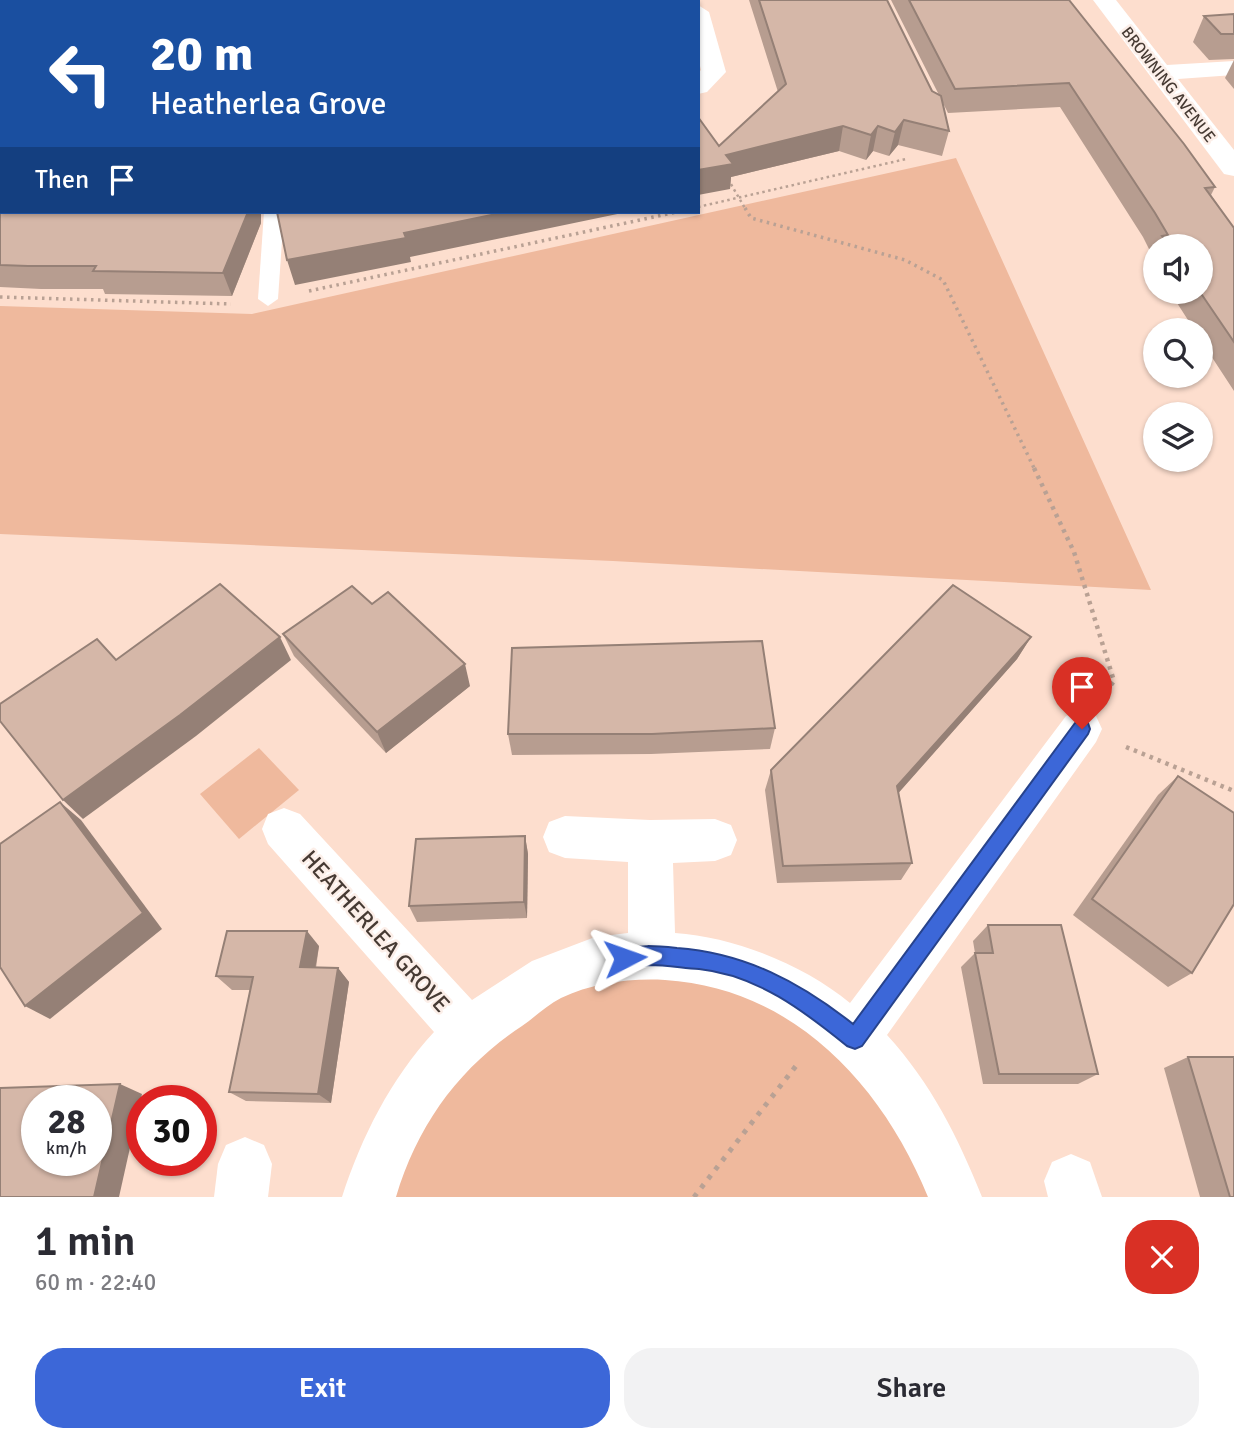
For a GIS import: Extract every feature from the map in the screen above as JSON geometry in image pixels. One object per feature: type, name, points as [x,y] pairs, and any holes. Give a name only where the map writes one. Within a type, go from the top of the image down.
[{"type":"street","name":"BROWNING AVENUE","points":[[1104,0],[1234,168]]},
{"type":"street","points":[[700,20],[714,72],[700,85]]},
{"type":"street","points":[[1160,73],[1234,68]]},
{"type":"street","points":[[843,1029],[1082,729]]},
{"type":"street","name":"HEATHERLEA GROVE","points":[[284,829],[468,1033]]},
{"type":"street","points":[[565,838],[650,842],[716,840]]},
{"type":"street","points":[[650,842],[652,955]]},
{"type":"street","points":[[369,1197],[401,1119],[432,1072],[468,1033],[549,978],[599,962],[652,955],[704,960],[757,975],[807,1001],[843,1029],[892,1079],[924,1126],[955,1197]]},
{"type":"lane","points":[[268,299],[274,214]]},
{"type":"path","points":[[700,207],[906,159]]},
{"type":"path","points":[[726,177],[751,218],[905,260],[943,280],[1078,565],[1114,681],[1082,729],[1234,791]]},
{"type":"path","points":[[0,297],[238,305],[668,214]]},
{"type":"path","points":[[694,1197],[843,1029]]},
{"type":"shaded area","points":[[956,158],[1151,590],[613,561],[0,534],[0,306],[252,314]]},
{"type":"shaded area","points":[[259,748],[299,790],[239,839],[200,794]]},
{"type":"shaded area","points":[[599,962],[807,1001],[955,1197],[369,1197],[401,1119]]},
{"type":"building","points":[[759,0],[887,0],[932,91],[941,96],[949,131],[904,120],[895,132],[878,126],[871,135],[843,126],[726,155],[733,164],[700,170],[700,120],[719,146],[786,84]]},
{"type":"building","points":[[909,0],[1069,0],[1215,187],[1205,188],[1234,228],[1234,342],[1208,304],[1213,304],[1213,234],[1167,234],[1069,83],[955,89]]},
{"type":"building","points":[[1234,14],[1234,34],[1221,34],[1204,16]]},
{"type":"building","points":[[0,214],[247,214],[223,273],[93,271],[96,266],[0,265]]},
{"type":"building","points":[[277,214],[496,214],[404,233],[406,238],[287,260]]},
{"type":"building","points":[[220,584],[280,637],[180,715],[63,800],[0,721],[0,704],[97,639],[116,660]]},
{"type":"building","points":[[953,585],[1031,637],[897,786],[912,863],[783,866],[771,770]]},
{"type":"building","points":[[352,586],[372,604],[388,592],[465,664],[377,732],[283,634]]},
{"type":"building","points":[[762,641],[775,728],[652,734],[508,734],[512,648]]},
{"type":"building","points":[[1178,776],[1234,813],[1234,904],[1192,973],[1092,899]]},
{"type":"building","points":[[60,802],[143,913],[25,1006],[0,967],[0,844]]},
{"type":"building","points":[[525,836],[524,902],[409,906],[416,839]]},
{"type":"building","points":[[988,925],[1061,925],[1098,1074],[999,1074],[975,953],[993,953]]},
{"type":"building","points":[[227,931],[307,931],[300,967],[338,968],[318,1094],[229,1092],[253,977],[216,976]]},
{"type":"building","points":[[1188,1057],[1234,1057],[1234,1197],[1230,1197]]},
{"type":"building","points":[[120,1084],[112,1119],[112,1085],[90,1085]]},
{"type":"building","points":[[21,1087],[21,1176],[99,1176],[94,1197],[0,1197],[0,1088]]},
{"type":"route","points":[[625,958],[652,955],[704,960],[757,975],[807,1001],[855,1038],[1082,729]]}]
